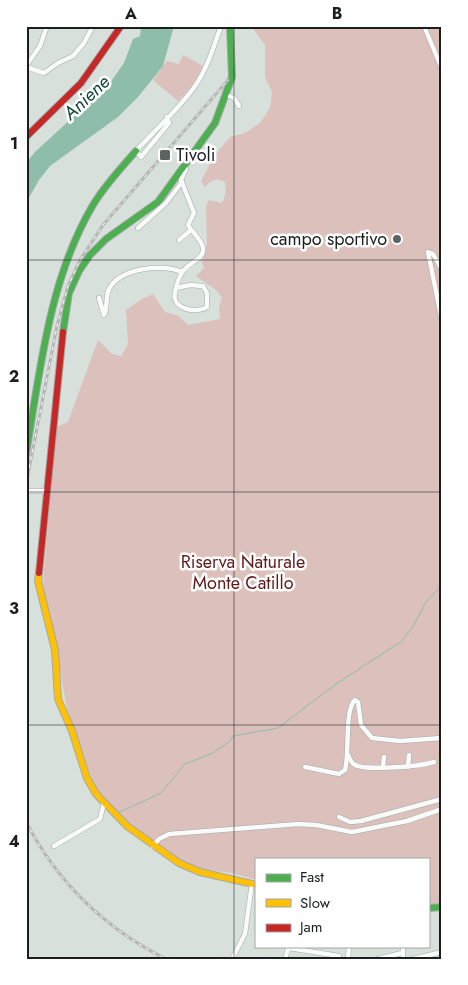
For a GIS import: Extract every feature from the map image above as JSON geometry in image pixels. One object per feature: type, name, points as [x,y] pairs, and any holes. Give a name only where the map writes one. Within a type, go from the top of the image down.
[{"type":"main road","points":[[26,137],[81,84],[120,26]]},
{"type":"main road","points":[[232,27],[232,77],[227,95],[215,123],[160,199],[98,247],[87,258],[76,277],[67,301],[38,581],[54,644],[57,693],[90,784],[104,804],[127,826],[153,846],[193,870],[254,884]]},
{"type":"main road","points":[[26,454],[53,315],[72,252],[93,205],[136,151]]},
{"type":"street","points":[[47,26],[40,46],[26,66],[44,73],[58,63],[73,56],[84,43],[92,26]]},
{"type":"street","points":[[136,151],[141,157],[169,123],[167,117],[196,85],[221,26]]},
{"type":"street","points":[[424,26],[442,69]]},
{"type":"street","points":[[227,95],[234,98],[239,106]]},
{"type":"street","points":[[176,288],[190,285],[204,287],[208,293],[206,308],[199,310],[180,306],[174,297],[176,288],[182,272],[203,251],[202,244],[188,224],[194,213],[182,182],[182,176],[191,158]]},
{"type":"street","points":[[138,228],[166,203],[182,182]]},
{"type":"street","points":[[179,240],[191,230]]},
{"type":"street","points":[[442,270],[433,254],[428,252],[442,321]]},
{"type":"street","points":[[99,298],[104,316],[108,291],[114,282],[122,276],[158,268],[172,268],[182,272]]},
{"type":"street","points":[[28,491],[47,491]]},
{"type":"street","points":[[305,767],[339,774],[345,770],[348,754],[350,714],[352,703],[355,700],[358,703],[362,727],[372,738],[400,741],[442,738]]},
{"type":"street","points":[[348,754],[352,763],[357,766],[408,767],[434,762]]},
{"type":"street","points":[[408,767],[410,755]]},
{"type":"street","points":[[383,767],[384,757]]},
{"type":"street","points":[[338,817],[350,822],[361,821],[442,799]]},
{"type":"street","points":[[54,846],[98,820],[102,816],[104,804]]},
{"type":"street","points":[[153,846],[159,838],[168,834],[252,826],[313,825],[342,832],[358,831],[415,819],[442,809]]},
{"type":"street","points":[[232,959],[245,934],[254,884]]},
{"type":"street","points":[[295,948],[339,956]]},
{"type":"street","points":[[413,959],[442,952]]},
{"type":"street","points":[[378,959],[402,956]]},
{"type":"green space","name":"Riserva Naturale Monte Catillo","points":[[251,26],[442,26],[442,903],[430,905],[430,858],[255,858],[255,879],[232,873],[194,868],[170,855],[138,831],[97,792],[67,708],[43,584],[56,427],[68,422],[98,340],[112,354],[121,356],[128,344],[126,310],[142,299],[153,294],[165,312],[179,316],[188,325],[220,319],[219,307],[222,298],[216,290],[196,276],[204,268],[202,262],[207,244],[206,206],[209,200],[222,203],[226,192],[225,182],[214,180],[205,187],[201,181],[214,156],[230,137],[245,133],[260,123],[270,108],[272,92],[265,77],[265,45]]},
{"type":"green space","points":[[183,55],[203,66],[193,85],[178,101],[153,80],[167,61],[179,64]]},
{"type":"shaded area","points":[[141,26],[174,26],[163,66],[138,97],[118,117],[50,166],[39,180],[26,203],[26,163],[35,152],[110,83],[124,63],[133,39],[140,36]]},
{"type":"waterway","points":[[118,813],[161,793],[185,764],[213,753],[230,741],[233,736],[278,728],[336,684],[402,641],[414,625],[426,602],[442,585]]},
{"type":"railway","points":[[26,484],[57,326],[68,286],[80,260],[103,225],[228,80]]},
{"type":"railway","points":[[26,822],[53,865],[85,902],[122,933],[166,959]]},
{"type":"traffic: fast","points":[[63,332],[69,293],[79,271],[90,255],[106,239],[158,202],[215,123],[232,77],[230,26]]},
{"type":"traffic: fast","points":[[26,454],[48,326],[66,263],[93,205],[136,151]]},
{"type":"traffic: fast","points":[[430,908],[442,907]]},
{"type":"traffic: slow","points":[[39,573],[38,581],[55,650],[58,699],[72,731],[87,778],[96,794],[127,826],[179,863],[200,872],[255,885]]},
{"type":"traffic: jam","points":[[26,137],[81,83],[121,26]]},
{"type":"traffic: jam","points":[[39,573],[63,332]]},
{"type":"place","name":"Tivoli","points":[[165,155]]},
{"type":"place","name":"campo sportivo","points":[[397,239]]},
{"type":"water label","name":"Aniene","points":[[86,97]]}]
